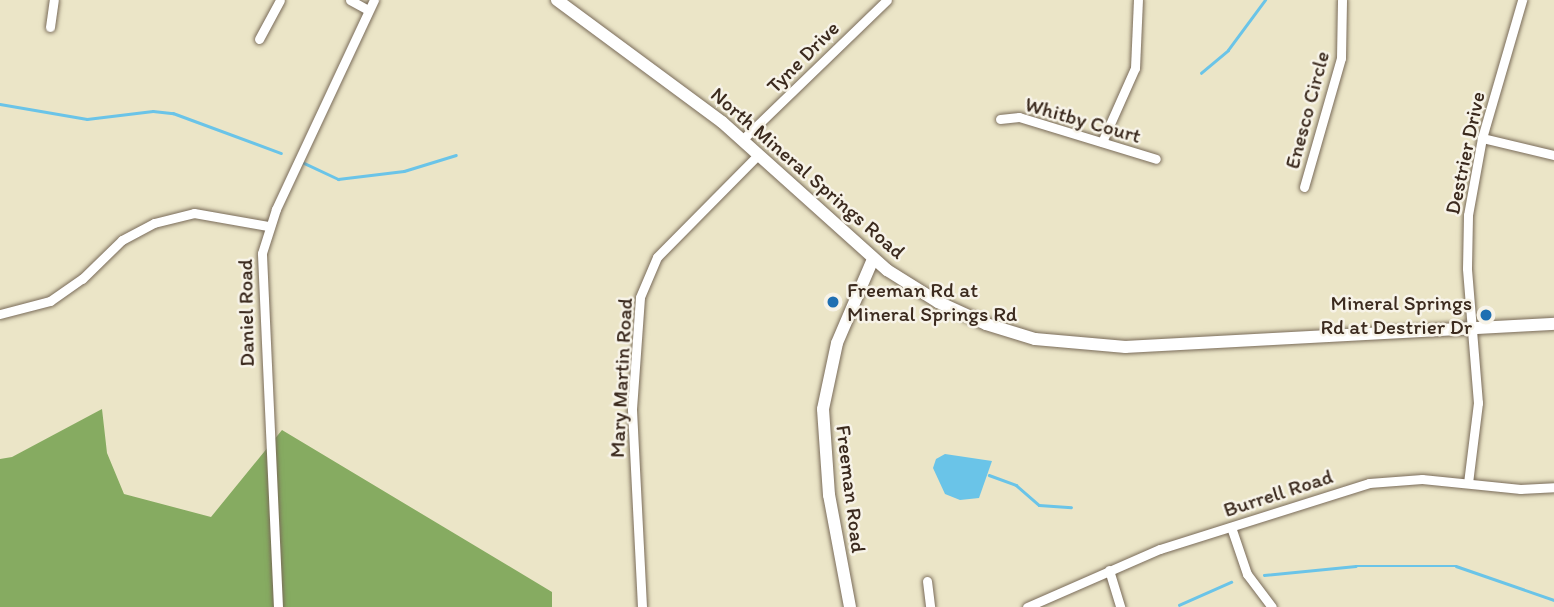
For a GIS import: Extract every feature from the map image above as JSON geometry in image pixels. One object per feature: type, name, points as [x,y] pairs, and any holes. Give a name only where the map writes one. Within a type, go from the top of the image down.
[{"type":"street","points":[[50,27],[54,0]]},
{"type":"street","points":[[259,39],[280,0]]},
{"type":"street","points":[[350,0],[368,10]]},
{"type":"street","name":"Daniel Road","points":[[278,607],[260,287],[268,226],[374,0]]},
{"type":"street","name":"North Mineral Springs Road","points":[[558,0],[743,139],[873,259],[926,295],[986,324],[1035,339],[1080,345],[1152,347],[1554,324]]},
{"type":"street","name":"Tyne Drive","points":[[743,139],[887,0]]},
{"type":"street","points":[[1102,142],[1135,68],[1138,0]]},
{"type":"street","name":"Enesco Circle","points":[[1304,187],[1341,58],[1342,0]]},
{"type":"street","name":"Destrier Drive","points":[[1468,483],[1478,403],[1467,228],[1482,138],[1522,0]]},
{"type":"street","name":"Whitby Court","points":[[1000,119],[1019,117],[1156,159]]},
{"type":"street","points":[[1482,138],[1554,155]]},
{"type":"street","name":"Mary Martin Road","points":[[642,607],[632,409],[640,297],[657,257],[759,154]]},
{"type":"street","points":[[0,314],[50,301],[82,279],[122,240],[154,223],[194,213],[224,215],[268,226]]},
{"type":"street","name":"Freeman Road","points":[[850,607],[829,495],[823,409],[837,343],[873,259]]},
{"type":"street","name":"Burrell Road","points":[[1027,607],[1109,570],[1231,527],[1386,480],[1468,483],[1520,489],[1554,487]]},
{"type":"street","points":[[1231,527],[1247,574],[1272,607]]},
{"type":"street","points":[[1109,570],[1120,607]]},
{"type":"street","points":[[927,581],[930,607]]},
{"type":"green space","points":[[102,409],[107,453],[124,494],[211,517],[282,430],[552,592],[552,607],[0,607],[0,459],[12,457]]},
{"type":"water","points":[[945,454],[992,461],[979,498],[960,500],[945,494],[933,468],[936,459]]},
{"type":"waterway","points":[[1201,73],[1228,50],[1265,0]]},
{"type":"waterway","points":[[0,104],[87,119],[153,111],[173,113],[281,153]]},
{"type":"waterway","points":[[304,163],[338,179],[404,171],[456,155]]},
{"type":"waterway","points":[[989,475],[1016,485],[1039,505],[1071,507]]},
{"type":"waterway","points":[[1264,575],[1356,566],[1456,566],[1554,600]]},
{"type":"waterway","points":[[1179,605],[1231,582]]},
{"type":"place","name":"Freeman Rd at Mineral Springs Rd","points":[[833,302]]},
{"type":"place","name":"Mineral Springs Rd at Destrier Dr","points":[[1486,315]]}]
